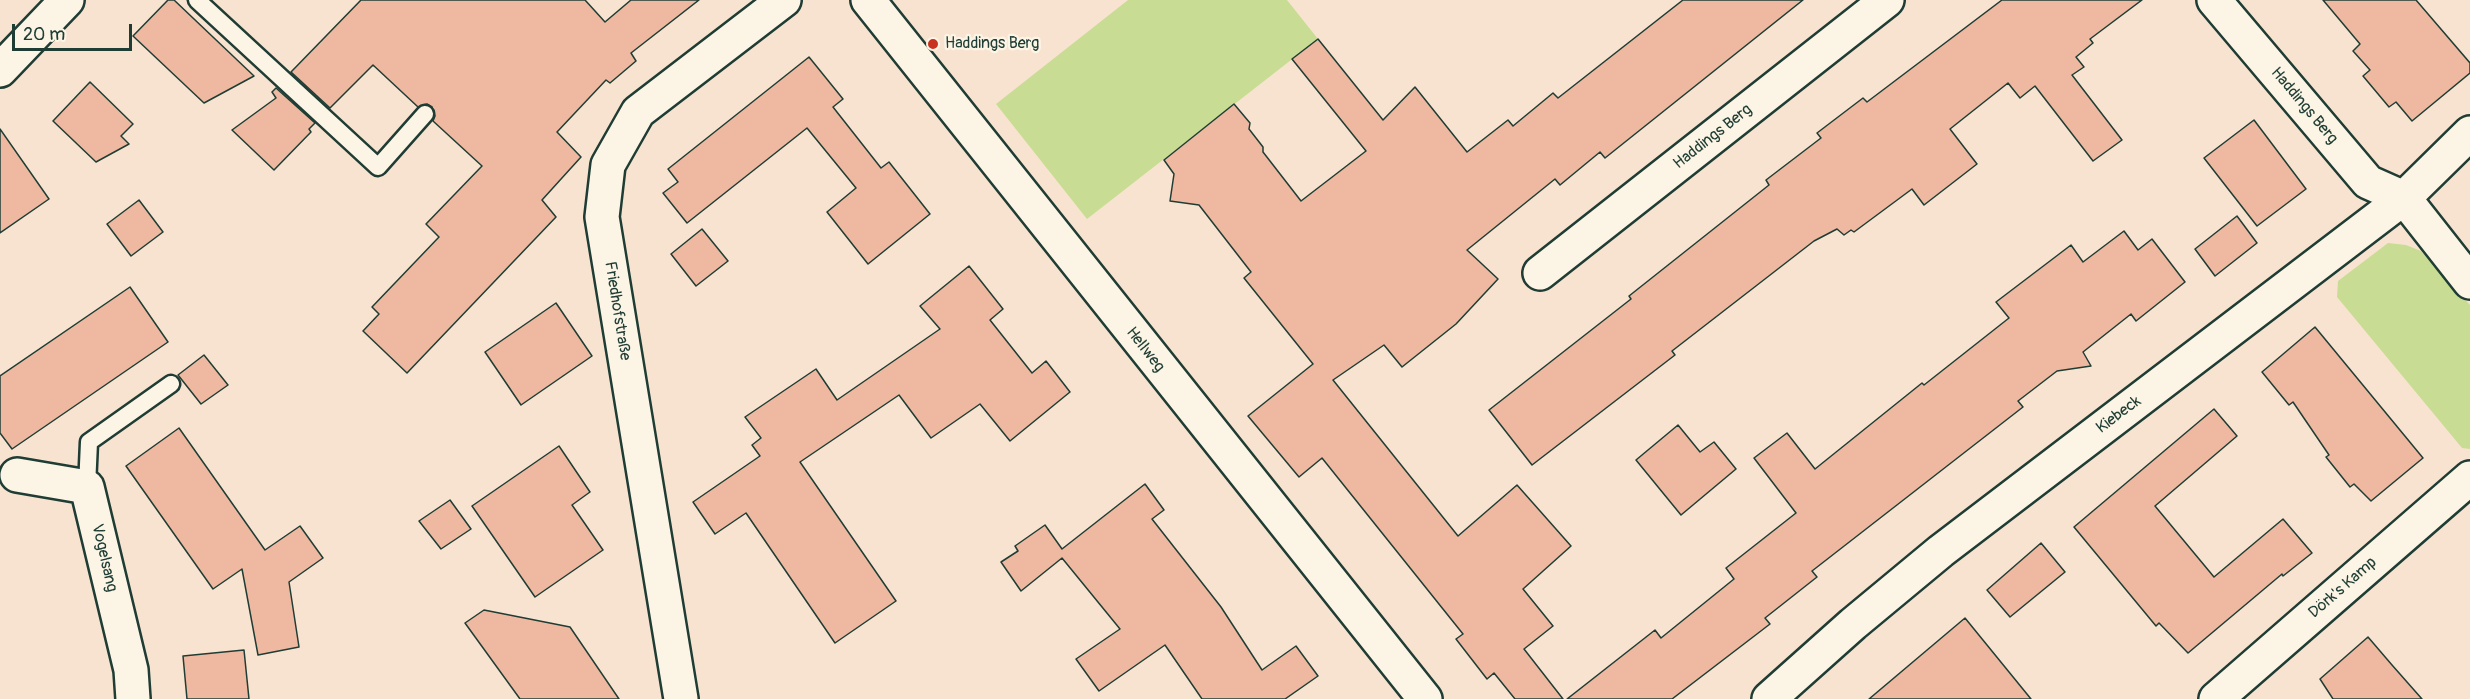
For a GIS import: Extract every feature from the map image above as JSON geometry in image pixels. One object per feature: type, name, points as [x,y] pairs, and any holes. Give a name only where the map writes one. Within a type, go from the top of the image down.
[{"type":"street","points":[[0,70],[67,0]]},
{"type":"street","name":"Friedhofstraße","points":[[681,699],[602,217],[608,165],[638,112],[783,0]]},
{"type":"street","name":"Hellweg","points":[[868,0],[1425,699]]},
{"type":"street","name":"Haddings Berg","points":[[1540,273],[1887,0]]},
{"type":"street","name":"Haddings Berg","points":[[2214,0],[2368,182],[2404,198]]},
{"type":"street","name":"Kiebeck","points":[[1770,699],[1853,624],[1941,551],[2404,198],[2470,133]]},
{"type":"street","points":[[2404,198],[2470,282]]},
{"type":"street","points":[[17,475],[87,487]]},
{"type":"street","name":"Dörk's Kamp","points":[[2216,699],[2470,477]]},
{"type":"street","name":"Vogelsang","points":[[87,487],[131,670],[133,699]]},
{"type":"lane","points":[[197,0],[378,166],[425,114]]},
{"type":"lane","points":[[87,487],[89,442],[171,384]]},
{"type":"green space","points":[[1128,0],[1287,0],[1318,39],[1087,219],[996,104]]},
{"type":"green space","points":[[2388,243],[2406,245],[2421,251],[2470,305],[2470,449],[2462,448],[2337,297],[2338,281]]},
{"type":"building","points":[[168,0],[174,0],[254,76],[204,103],[133,36]]},
{"type":"building","points":[[361,0],[585,0],[605,22],[631,0],[699,0],[631,53],[636,61],[610,83],[606,80],[557,132],[581,157],[542,200],[556,217],[407,373],[363,331],[379,314],[372,307],[439,237],[426,224],[482,166],[433,121],[435,116],[432,107],[427,104],[418,107],[373,65],[330,108],[291,72]]},
{"type":"building","points":[[1683,0],[1803,0],[1605,158],[1600,152],[1560,185],[1555,179],[1467,250],[1498,279],[1456,324],[1402,367],[1384,345],[1333,380],[1458,536],[1517,485],[1571,546],[1523,589],[1553,626],[1524,649],[1563,699],[1515,699],[1494,673],[1487,679],[1456,639],[1463,634],[1322,458],[1299,477],[1248,416],[1313,364],[1244,278],[1251,272],[1199,205],[1170,201],[1174,174],[1164,160],[1234,104],[1250,123],[1249,129],[1263,147],[1263,152],[1301,201],[1366,151],[1292,59],[1318,39],[1383,120],[1415,87],[1467,152],[1508,120],[1513,126],[1553,93],[1558,98]]},
{"type":"building","points":[[2002,0],[2142,0],[2090,39],[2093,43],[2076,57],[2084,67],[2072,75],[2122,140],[2093,161],[2035,86],[2020,98],[2008,83],[1950,129],[1977,164],[1924,205],[1912,189],[1854,232],[1851,230],[1844,235],[1837,229],[1814,241],[1672,351],[1675,355],[1532,465],[1489,410],[1631,299],[1629,296],[1769,185],[1766,180],[1821,138],[1817,133],[1863,98],[1867,102]]},
{"type":"building","points":[[2323,0],[2416,0],[2470,63],[2470,73],[2412,121],[2396,102],[2389,107],[2363,76],[2370,70],[2353,51],[2360,44]]},
{"type":"building","points":[[809,57],[843,99],[833,107],[881,168],[889,162],[930,214],[868,264],[827,212],[856,188],[807,128],[687,223],[663,193],[678,182],[668,169]]},
{"type":"building","points":[[90,82],[133,124],[121,136],[129,144],[96,162],[53,121]]},
{"type":"building","points":[[276,88],[315,123],[309,129],[311,132],[274,170],[232,130],[276,98],[272,92]]},
{"type":"building","points":[[2254,120],[2306,189],[2257,226],[2204,158]]},
{"type":"building","points":[[0,129],[49,199],[0,233]]},
{"type":"building","points":[[139,200],[163,232],[131,256],[107,224]]},
{"type":"building","points":[[2237,216],[2257,243],[2215,276],[2195,249]]},
{"type":"building","points":[[702,229],[728,261],[696,286],[671,254]]},
{"type":"building","points":[[2124,231],[2138,250],[2152,239],[2185,282],[2136,321],[2131,314],[2083,352],[2091,366],[2057,371],[2018,401],[2023,407],[1812,571],[1817,577],[1765,618],[1770,624],[1672,699],[1567,699],[1655,630],[1661,638],[1734,579],[1726,568],[1796,513],[1754,458],[1787,433],[1815,469],[1922,383],[1924,385],[2009,318],[1996,302],[2071,245],[2083,262]]},
{"type":"building","points":[[969,266],[1003,309],[990,320],[1032,373],[1046,361],[1070,392],[1010,441],[980,404],[931,438],[899,395],[800,462],[896,601],[835,643],[746,513],[715,534],[693,502],[760,456],[752,445],[761,438],[745,417],[816,369],[837,400],[940,329],[920,306]]},
{"type":"building","points":[[130,287],[168,342],[12,449],[0,433],[0,376]]},
{"type":"building","points":[[556,303],[592,356],[521,405],[485,352]]},
{"type":"building","points":[[2315,327],[2423,458],[2371,501],[2354,484],[2350,487],[2326,457],[2329,455],[2293,402],[2289,405],[2262,372]]},
{"type":"building","points":[[204,355],[228,385],[201,404],[178,375]]},
{"type":"building","points":[[2214,409],[2237,436],[2155,506],[2214,577],[2283,519],[2312,553],[2283,576],[2282,574],[2188,653],[2159,623],[2156,626],[2074,527]]},
{"type":"building","points":[[1678,425],[1700,452],[1714,442],[1736,469],[1681,515],[1636,460]]},
{"type":"building","points":[[179,428],[265,550],[300,526],[323,558],[289,582],[299,647],[258,655],[242,569],[213,589],[126,466]]},
{"type":"building","points":[[559,446],[590,492],[572,505],[603,550],[535,597],[472,506]]},
{"type":"building","points":[[1145,484],[1164,510],[1152,519],[1221,607],[1262,670],[1296,646],[1318,676],[1285,699],[1202,699],[1165,645],[1099,691],[1076,659],[1120,629],[1062,558],[1021,591],[1001,562],[1018,551],[1015,546],[1045,525],[1062,549]]},
{"type":"building","points":[[450,500],[471,529],[441,549],[419,521]]},
{"type":"building","points":[[2041,543],[2065,572],[2010,617],[1987,590]]},
{"type":"building","points":[[484,610],[570,627],[619,699],[520,699],[465,623]]},
{"type":"building","points":[[1965,618],[2031,699],[1869,699]]},
{"type":"building","points":[[2368,637],[2422,699],[2333,699],[2320,679]]},
{"type":"building","points":[[244,650],[249,699],[187,699],[183,656]]},
{"type":"place","name":"Haddings Berg","points":[[933,44]]}]
